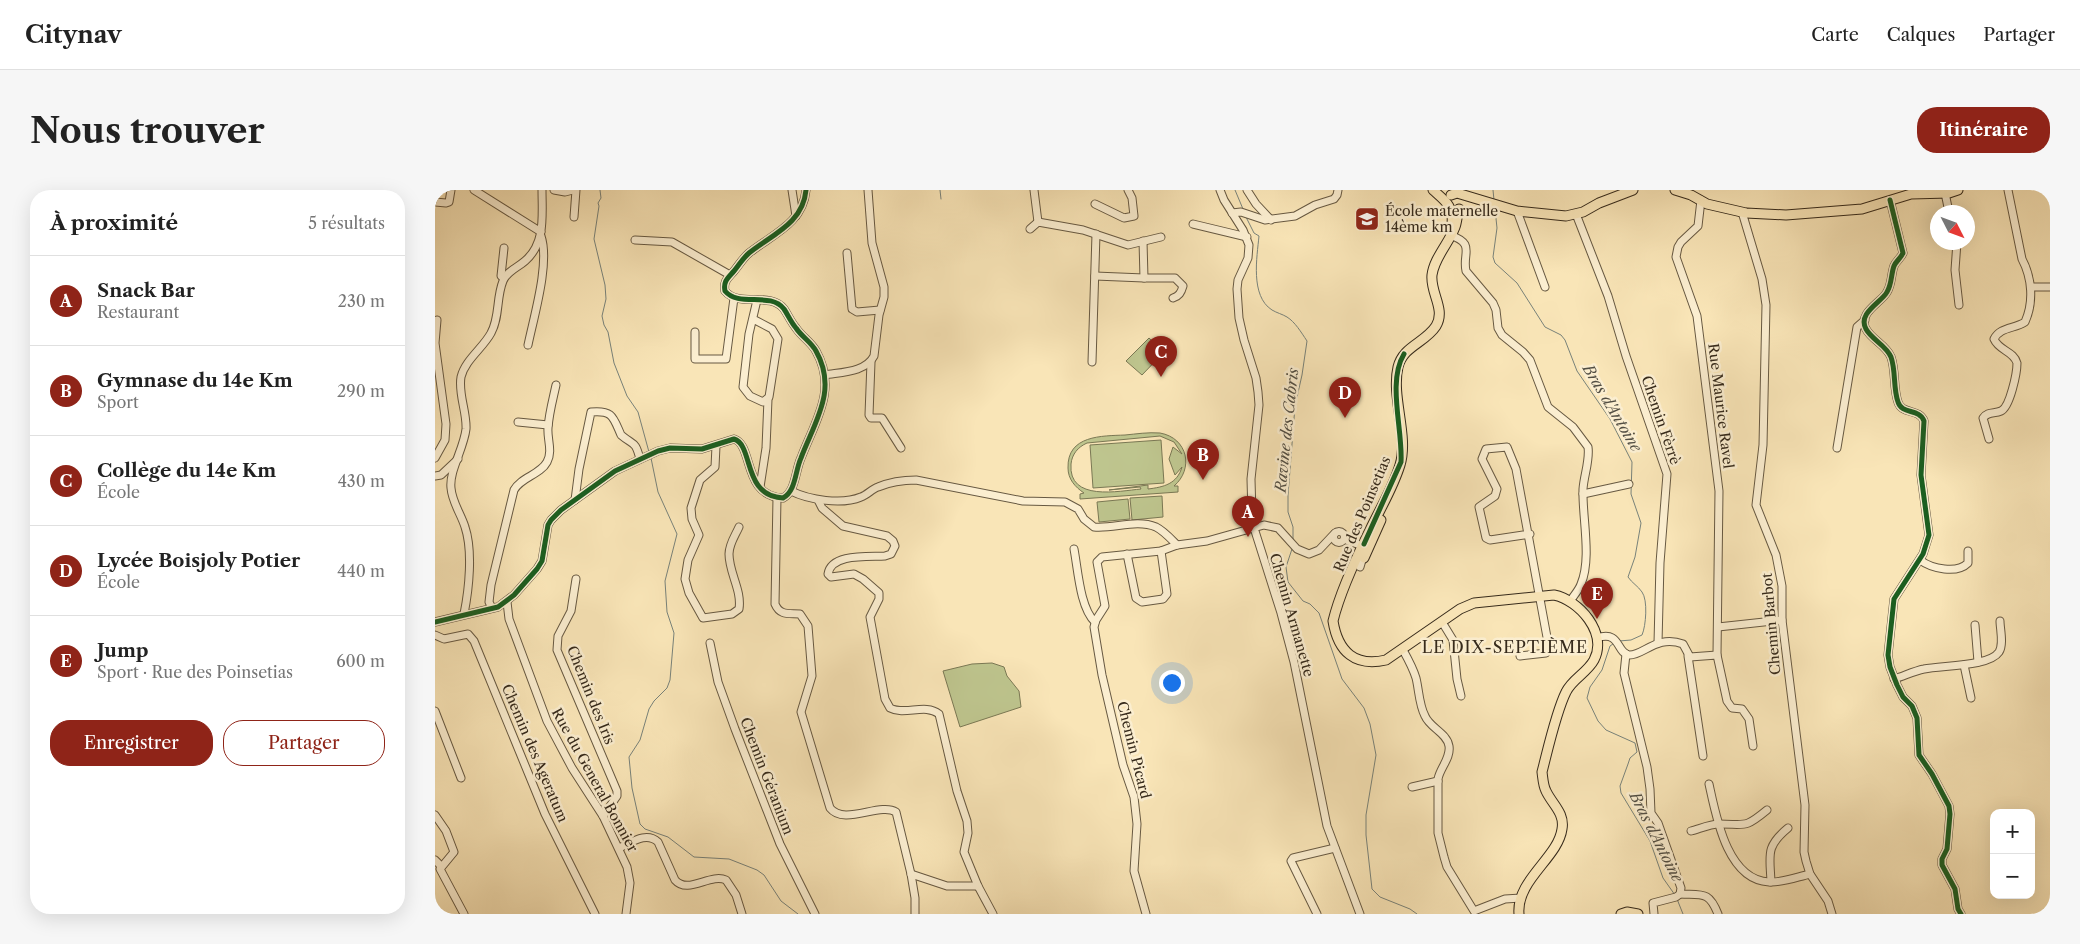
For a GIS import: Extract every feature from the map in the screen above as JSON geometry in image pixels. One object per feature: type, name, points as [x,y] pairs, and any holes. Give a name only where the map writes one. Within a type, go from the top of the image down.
[{"type":"main road","points":[[1433,190],[1456,202],[1484,201],[1517,211],[1566,216],[1576,214],[1633,190]]},
{"type":"main road","points":[[1440,190],[1456,202]]},
{"type":"main road","points":[[1675,190],[1691,192],[1707,204],[1742,212],[1786,215],[1820,214],[1862,209],[1911,194],[1945,193],[1958,190]]},
{"type":"main road","points":[[1398,368],[1401,359],[1409,349],[1428,335],[1436,325],[1440,315],[1439,305],[1433,289],[1432,274],[1451,234],[1456,202]]},
{"type":"main road","name":"Rue des Poinsetias","points":[[1362,544],[1381,509],[1401,462],[1402,449],[1397,384],[1398,368]]},
{"type":"main road","name":"Rue des Poinsetias","points":[[1398,368],[1407,447],[1406,458],[1404,467],[1362,544],[1357,568],[1333,621],[1338,638],[1347,653],[1365,662],[1373,663],[1386,660],[1474,603],[1554,595],[1571,600]]},
{"type":"main road","points":[[1357,568],[1357,552],[1362,544]]},
{"type":"main road","points":[[1519,914],[1521,898],[1527,885],[1561,836],[1563,820],[1547,793],[1543,783],[1542,772],[1566,690],[1595,659],[1598,650],[1597,638],[1588,619],[1571,600]]},
{"type":"main road","points":[[1621,914],[1627,912],[1638,914]]},
{"type":"street","points":[[435,202],[449,202],[451,190]]},
{"type":"street","points":[[474,190],[541,234]]},
{"type":"street","points":[[528,345],[544,260],[541,234],[542,190]]},
{"type":"street","points":[[554,190],[565,192],[574,190],[575,217]]},
{"type":"street","points":[[792,190],[796,216]]},
{"type":"street","points":[[435,622],[492,608],[507,602],[537,570],[542,561],[548,525],[551,520],[615,471],[658,451],[670,448],[702,449],[734,439],[741,442],[753,477],[760,487],[777,498],[783,498],[791,491],[797,468],[824,404],[825,375],[816,351],[795,327],[784,309],[773,302],[734,298],[725,290],[724,284],[747,255],[781,232],[796,216],[804,202],[806,190]]},
{"type":"street","points":[[825,375],[860,368],[871,362],[875,356],[884,287],[872,243],[868,190]]},
{"type":"street","points":[[1034,190],[1038,222]]},
{"type":"street","points":[[1095,204],[1124,218],[1134,216],[1132,198],[1128,190]]},
{"type":"street","points":[[1220,190],[1247,237]]},
{"type":"street","points":[[1247,190],[1256,204],[1271,220]]},
{"type":"street","points":[[1232,213],[1241,212],[1265,220],[1295,216],[1315,205],[1334,199],[1338,190]]},
{"type":"street","points":[[1989,438],[1983,418],[1988,413],[2000,412],[2007,406],[2017,367],[2014,356],[2000,348],[1994,339],[2002,330],[2025,322],[2032,287],[2027,268],[2022,259],[2008,190]]},
{"type":"street","points":[[1945,193],[1948,205]]},
{"type":"street","name":"Rue Maurice Ravel","points":[[1701,200],[1698,226],[1681,242],[1678,247],[1677,257],[1697,316],[1719,492],[1717,655],[1727,702],[1729,706],[1742,709],[1749,719],[1753,746]]},
{"type":"street","points":[[1837,448],[1857,327],[1865,320],[1873,305],[1887,292],[1895,265],[1903,253],[1890,200]]},
{"type":"street","points":[[1517,211],[1545,287]]},
{"type":"street","name":"Chemin Barbot","points":[[1742,212],[1762,279],[1766,305],[1763,445],[1756,505],[1776,555],[1782,586],[1782,620],[1805,805],[1804,852],[1810,874],[1828,901],[1832,914]]},
{"type":"street","name":"Chemin Fèrrè","points":[[1576,214],[1608,296],[1625,356],[1667,474],[1660,562],[1658,643]]},
{"type":"street","points":[[1030,229],[1038,222]]},
{"type":"street","points":[[1038,222],[1096,234],[1128,245],[1161,237]]},
{"type":"street","points":[[1193,224],[1247,237]]},
{"type":"street","points":[[464,614],[468,592],[466,528],[451,489],[466,424],[461,378],[465,366],[493,331],[504,278],[530,255],[541,234]]},
{"type":"street","points":[[1092,362],[1096,234]]},
{"type":"street","points":[[1451,234],[1462,240],[1465,244],[1465,271],[1493,303],[1496,310],[1498,328],[1502,335],[1530,360],[1548,407],[1573,427],[1586,442],[1589,452],[1583,494],[1586,538],[1583,576],[1581,585],[1571,600]]},
{"type":"street","name":"Chemin Armanette","points":[[1247,237],[1249,245],[1248,258],[1238,280],[1237,289],[1242,333],[1256,378],[1259,405],[1251,479],[1252,515],[1287,634],[1308,725],[1320,795],[1335,848],[1360,914]]},
{"type":"street","points":[[635,240],[672,242],[730,275]]},
{"type":"street","points":[[1143,241],[1144,278]]},
{"type":"street","points":[[503,248],[501,276],[504,278]]},
{"type":"street","points":[[1956,250],[1955,270],[1959,305]]},
{"type":"street","points":[[847,254],[852,309],[857,312],[880,310]]},
{"type":"street","points":[[1095,276],[1175,278],[1183,286],[1178,296],[1173,298]]},
{"type":"street","points":[[2032,287],[2050,288]]},
{"type":"street","points":[[695,332],[695,359],[726,359],[734,298]]},
{"type":"street","points":[[757,300],[749,334],[743,387],[747,393],[760,402],[768,399]]},
{"type":"street","points":[[753,319],[772,328],[779,339],[768,399],[766,448],[760,487]]},
{"type":"street","points":[[435,458],[445,440],[446,424],[437,346],[435,343],[437,320]]},
{"type":"street","points":[[1865,320],[1864,325],[1867,330],[1886,349],[1891,358],[1898,403],[1906,410],[1923,416],[1924,421],[1921,475],[1929,536],[1920,560],[1893,599],[1887,647],[1894,680],[1917,718],[1919,756],[1936,781],[1949,806],[1947,849],[1942,859],[1942,865],[1955,889],[1958,909],[1961,914]]},
{"type":"street","points":[[871,362],[869,415],[871,418],[882,418],[901,448]]},
{"type":"street","points":[[492,608],[489,602],[491,585],[512,494],[517,484],[540,469],[547,462],[549,448],[548,425],[556,385]]},
{"type":"street","points":[[575,500],[579,469],[591,412],[606,414],[615,419],[621,435],[634,443],[642,458]]},
{"type":"street","points":[[518,422],[548,425]]},
{"type":"street","points":[[716,446],[715,467],[701,478],[691,508],[692,519],[699,536],[688,560],[685,579],[700,616],[706,619],[732,614],[739,610],[738,591],[729,553],[730,546],[739,527]]},
{"type":"street","points":[[1520,656],[1546,653],[1549,648],[1529,534],[1516,469],[1507,447],[1486,449],[1482,459],[1497,490],[1495,496],[1479,507],[1486,538],[1490,540],[1529,534]]},
{"type":"street","points":[[435,476],[441,475],[458,458]]},
{"type":"street","points":[[791,491],[818,500],[851,500],[861,497],[880,486],[904,480],[916,480],[1023,501],[1065,502],[1078,509],[1084,519],[1094,527],[1149,525],[1164,532],[1177,545]]},
{"type":"street","points":[[1583,494],[1629,484]]},
{"type":"street","points":[[777,498],[775,604],[778,610],[784,613],[800,614],[808,626],[812,676],[801,712],[830,808],[840,814],[867,813],[888,809],[896,812],[911,874],[915,898],[915,914]]},
{"type":"street","points":[[818,500],[822,508],[843,526],[882,534],[893,541],[895,546],[891,554],[843,559],[830,567],[828,574],[831,577],[849,573],[854,574],[863,578],[879,593],[879,598],[870,617],[885,699],[889,708],[900,711],[932,710],[939,714],[969,832],[964,852],[978,886],[993,914]]},
{"type":"street","points":[[1161,551],[1167,594],[1163,598],[1142,602],[1136,598],[1127,554],[1161,551],[1177,545],[1220,538],[1254,526],[1269,525],[1283,532],[1301,551],[1315,553],[1335,537],[1341,542],[1346,539],[1362,544]]},
{"type":"street","name":"Chemin Picard","points":[[1074,549],[1083,598],[1091,618],[1095,622],[1102,675],[1123,765],[1134,797],[1137,824],[1134,871],[1146,914]]},
{"type":"street","points":[[1920,560],[1935,567],[1961,567],[1968,563],[1968,551]]},
{"type":"street","name":"Chemin Picard","points":[[1095,622],[1105,606],[1096,564],[1102,557],[1127,554]]},
{"type":"street","name":"Chemin des Iris","points":[[576,579],[571,611],[558,636],[557,650],[617,791],[617,796],[603,816]]},
{"type":"street","name":"Rue du General Bonnier","points":[[507,602],[509,619],[547,721],[572,768],[603,816],[619,848],[630,877],[626,914]]},
{"type":"street","points":[[1718,627],[1782,620]]},
{"type":"street","points":[[1894,680],[1923,669],[1964,665],[1994,657],[2001,647],[2000,621]]},
{"type":"street","points":[[1442,622],[1453,640],[1457,679],[1461,696]]},
{"type":"street","points":[[1975,625],[1978,662]]},
{"type":"street","name":"Chemin des Ageratum","points":[[435,635],[439,639],[444,640],[468,634],[474,641],[545,814],[595,914]]},
{"type":"street","points":[[1597,638],[1608,636],[1613,638],[1626,654],[1624,673],[1647,767],[1651,813],[1658,823],[1669,852],[1681,888],[1680,894]]},
{"type":"street","name":"Chemin Géranium","points":[[710,642],[718,682],[735,729],[780,844],[815,914]]},
{"type":"street","points":[[1626,654],[1634,654],[1658,643],[1683,644],[1688,656],[1703,756]]},
{"type":"street","points":[[1403,650],[1416,677],[1425,717],[1445,737],[1449,747],[1449,753],[1440,771],[1438,781],[1438,833],[1447,867],[1475,912],[1505,899],[1521,898]]},
{"type":"street","points":[[1688,656],[1696,658],[1717,655]]},
{"type":"street","points":[[1964,665],[1971,698]]},
{"type":"street","points":[[435,711],[461,778]]},
{"type":"street","points":[[1411,787],[1438,781]]},
{"type":"street","points":[[1709,784],[1717,824],[1738,867],[1756,880],[1771,882],[1810,874]]},
{"type":"street","points":[[1691,831],[1717,824],[1731,826],[1746,825],[1767,810]]},
{"type":"street","points":[[435,815],[445,831],[454,852],[451,858],[438,863],[464,914]]},
{"type":"street","points":[[1771,882],[1771,848],[1774,839],[1788,828]]},
{"type":"street","points":[[619,848],[643,837],[653,838],[658,842],[675,880],[679,884],[685,886],[697,884],[714,878],[726,880],[737,896],[742,914]]},
{"type":"street","points":[[1317,914],[1291,861],[1293,858],[1335,848]]},
{"type":"street","points":[[911,874],[947,886],[978,886]]},
{"type":"street","points":[[1654,914],[1651,904],[1676,897],[1680,894],[1707,896],[1713,901],[1718,914]]},
{"type":"green space","points":[[1149,338],[1164,352],[1142,375],[1126,361]]},
{"type":"green space","points":[[1160,433],[1177,441],[1185,455],[1184,471],[1174,486],[1178,486],[1178,492],[1080,499],[1080,494],[1084,493],[1069,476],[1068,468],[1069,457],[1073,449],[1080,443],[1097,437]],"holes":[[[1160,436],[1174,442],[1182,454],[1173,447],[1169,459],[1175,475],[1182,467],[1177,477],[1164,486],[1148,489],[1148,485],[1109,490],[1140,487],[1141,489],[1097,492],[1086,489],[1078,484],[1072,476],[1071,464],[1074,454],[1087,443]]]},
{"type":"green space","points":[[1161,440],[1164,483],[1093,488],[1090,445]]},
{"type":"green space","points":[[1162,496],[1163,517],[1132,520],[1130,498]]},
{"type":"green space","points":[[1128,499],[1130,519],[1099,522],[1097,502]]},
{"type":"green space","points":[[992,663],[1004,667],[1007,676],[1019,691],[1021,707],[960,727],[943,671],[972,664]]},
{"type":"waterway","points":[[600,190],[601,198],[598,203],[594,239],[605,285],[606,299],[602,316],[608,332],[614,363],[627,396],[638,412],[649,452]]},
{"type":"waterway","points":[[940,190],[941,199]]},
{"type":"waterway","name":"Ravine des Cabris","points":[[1235,190],[1243,209]]},
{"type":"waterway","name":"Bras d'Antoine","points":[[1493,190],[1494,200]]},
{"type":"waterway","name":"Bras d'Antoine","points":[[1495,209],[1497,228],[1493,257],[1495,263],[1517,283],[1545,327],[1561,335],[1565,340],[1577,371],[1610,419],[1632,462],[1631,494],[1641,523],[1635,557],[1628,577],[1644,596],[1646,607],[1642,635],[1631,640],[1619,641]]},
{"type":"waterway","name":"Ravine des Cabris","points":[[1246,217],[1254,233],[1259,236],[1257,276],[1260,295],[1265,304],[1272,310],[1293,322],[1307,341],[1295,406],[1288,495],[1288,512],[1293,527],[1293,540]]},
{"type":"waterway","points":[[651,458],[658,492],[677,534],[665,581],[667,612],[674,633],[670,680],[667,688],[649,709],[640,740],[629,757],[632,788],[640,824],[645,829],[668,837],[694,857],[729,859],[757,870],[764,875],[781,901],[798,914]]},
{"type":"waterway","name":"Ravine des Cabris","points":[[1292,549],[1286,567],[1288,582],[1303,601],[1310,604],[1319,613],[1342,679],[1364,708],[1370,724],[1376,755],[1366,815],[1366,835],[1372,889],[1380,897],[1410,909],[1417,914]]},
{"type":"waterway","name":"Bras d'Antoine","points":[[1613,644],[1610,646],[1602,670],[1590,687],[1587,698],[1598,721],[1606,730],[1635,743],[1637,752],[1630,758],[1620,786],[1621,793],[1650,841],[1663,878],[1675,895]]},
{"type":"waterway","name":"Bras d'Antoine","points":[[1677,899],[1683,914]]},
{"type":"cycle path","points":[[435,622],[498,607],[514,595],[542,561],[548,525],[551,520],[561,510],[615,471],[658,451],[670,448],[702,449],[734,439],[740,443],[744,450],[755,480],[761,489],[770,495],[783,498],[787,495],[793,486],[799,463],[822,405],[825,392],[822,365],[814,348],[798,331],[784,309],[771,301],[731,296],[725,291],[725,282],[747,255],[785,228],[799,212],[804,202],[806,190]]},
{"type":"cycle path","points":[[1890,200],[1903,253],[1894,266],[1887,292],[1867,313],[1864,323],[1869,333],[1886,349],[1891,357],[1896,397],[1900,406],[1903,409],[1918,414],[1924,421],[1921,475],[1929,535],[1923,554],[1894,599],[1888,655],[1890,667],[1897,685],[1903,697],[1912,706],[1917,718],[1919,755],[1932,774],[1949,806],[1947,849],[1942,859],[1942,865],[1955,889],[1958,909],[1961,914]]},
{"type":"cycle path","points":[[1364,544],[1401,462],[1396,392],[1399,365],[1404,354]]},
{"type":"place","name":"École maternelle 14ème km","points":[[1367,219]]},
{"type":"place","name":"Collège du 14e Km","points":[[1161,377]]},
{"type":"place","name":"Lycée Boisjoly Potier","points":[[1345,418]]},
{"type":"place","name":"Gymnase du 14e Km","points":[[1203,480]]},
{"type":"place","name":"Snack Bar","points":[[1248,537]]},
{"type":"place","name":"Jump","points":[[1597,619]]},
{"type":"district","name":"LE DIX-SEPTIÈME","points":[[1505,647]]}]
